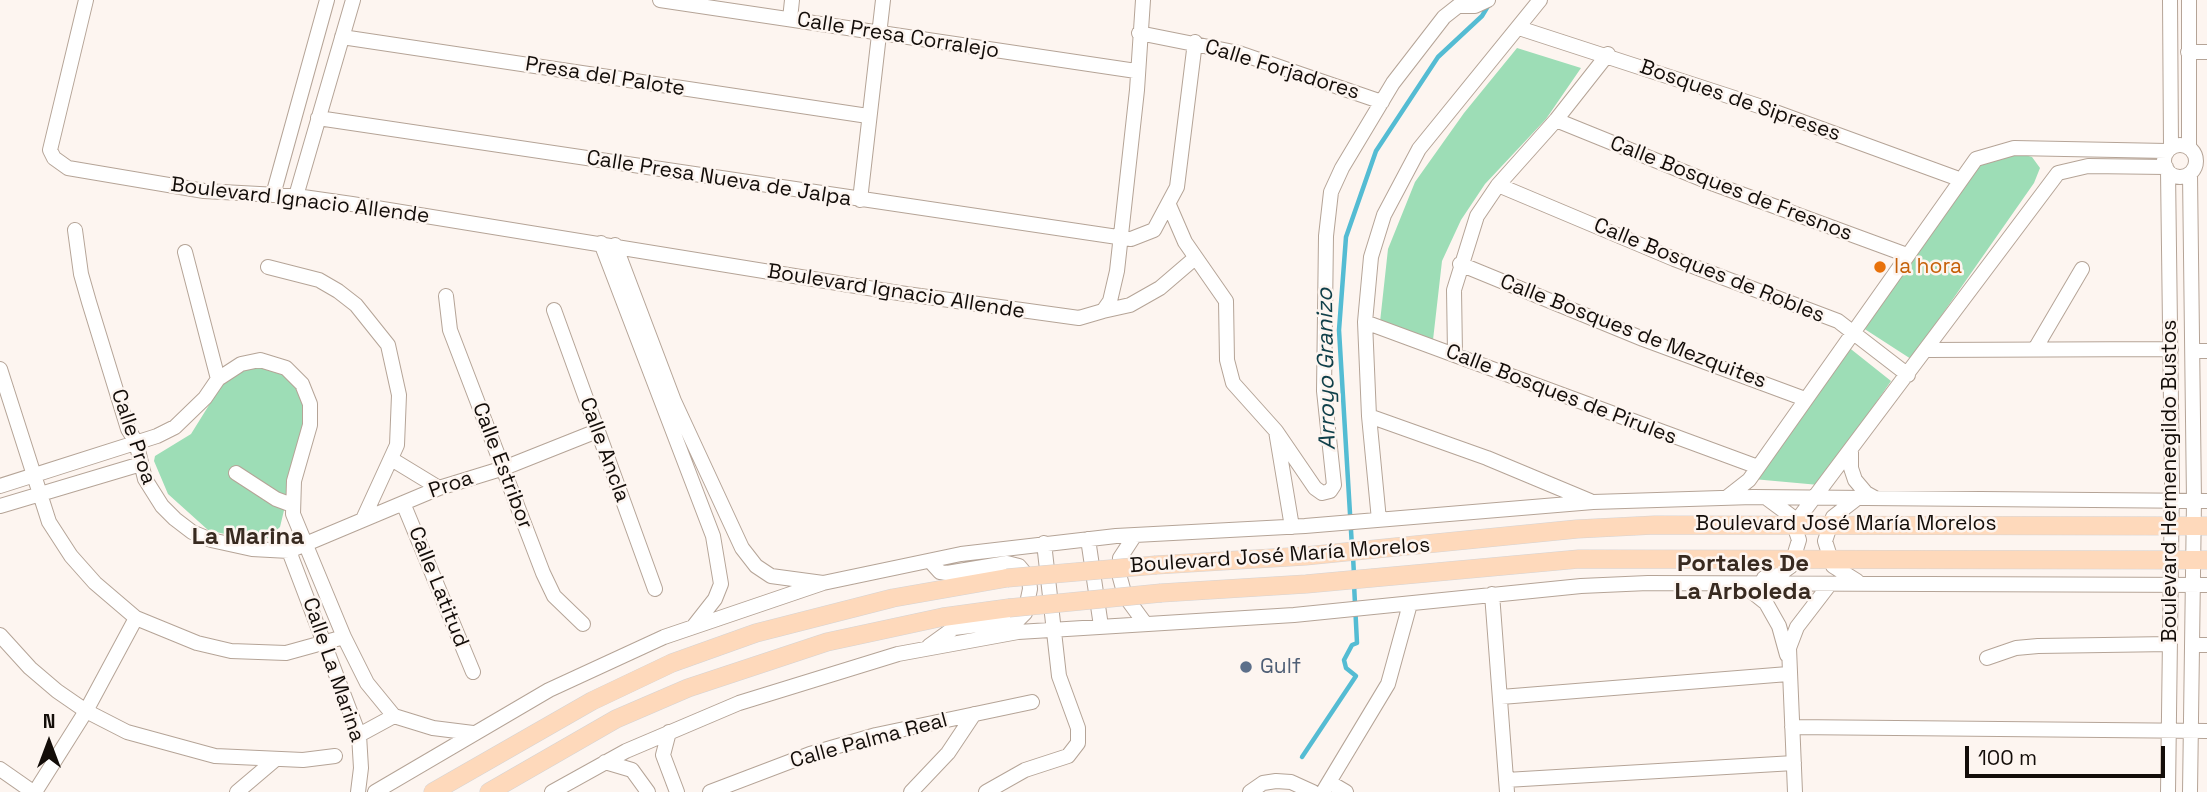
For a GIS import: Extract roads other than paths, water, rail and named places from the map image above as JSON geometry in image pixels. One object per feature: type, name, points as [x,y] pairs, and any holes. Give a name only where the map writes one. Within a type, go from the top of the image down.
[{"type":"main road","name":"Boulevard José María Morelos","points":[[433,792],[635,679],[756,633],[893,598],[1007,578],[1367,550],[1614,527],[1795,523],[2201,526]]},
{"type":"main road","name":"Boulevard José María Morelos","points":[[489,792],[582,737],[653,702],[763,661],[827,642],[943,617],[1085,598],[1380,578],[1579,559],[2201,559]]},
{"type":"street","name":"Boulevard Ignacio Allende","points":[[86,0],[50,150],[54,158],[68,168],[204,191],[296,197],[608,244],[1051,316],[1079,317],[1130,305],[1160,288],[1195,258]]},
{"type":"street","points":[[273,195],[327,0]]},
{"type":"street","points":[[296,197],[353,0]]},
{"type":"street","name":"Calle Presa Corralejo","points":[[660,0],[1136,71]]},
{"type":"street","points":[[790,19],[792,0]]},
{"type":"street","points":[[860,200],[883,0]]},
{"type":"street","points":[[1103,311],[1110,301],[1120,240],[1143,0]]},
{"type":"street","points":[[1170,205],[1185,242],[1226,301],[1227,360],[1233,383],[1276,431],[1315,488],[1322,492],[1330,491],[1334,485],[1324,391],[1326,236],[1331,192],[1342,168],[1393,83],[1444,17],[1460,3],[1475,6],[1488,0]]},
{"type":"street","points":[[1380,520],[1369,416],[1365,322],[1371,257],[1396,187],[1419,149],[1540,0]]},
{"type":"street","points":[[2167,169],[2169,0]]},
{"type":"street","points":[[1795,523],[1812,498],[1852,452],[2058,173],[2088,166],[2167,169],[2178,177],[2197,171],[2189,52],[2189,0]]},
{"type":"street","name":"Bosques de Sipreses","points":[[1519,28],[1608,54],[1959,179]]},
{"type":"street","name":"Calle Forjadores","points":[[1139,33],[1195,43],[1282,65],[1382,102]]},
{"type":"street","name":"Presa del Palote","points":[[342,37],[868,116]]},
{"type":"street","points":[[1120,240],[1148,234],[1170,205],[1177,187],[1195,43]]},
{"type":"street","points":[[2189,52],[2207,52]]},
{"type":"street","points":[[1455,353],[1453,300],[1460,264],[1477,216],[1498,185],[1556,120],[1608,54]]},
{"type":"street","name":"Calle Presa Nueva de Jalpa","points":[[318,118],[1120,240]]},
{"type":"street","name":"Calle Bosques de Fresnos","points":[[1556,120],[1714,184],[1907,255]]},
{"type":"street","points":[[1727,498],[1749,480],[1959,179],[1983,155],[2014,148],[2169,149],[2180,145],[2196,149]]},
{"type":"street","points":[[2054,148],[2058,173]]},
{"type":"street","name":"Boulevard Hermenegildo Bustos","points":[[2167,169],[2172,501],[2168,792]]},
{"type":"street","name":"Boulevard Hermenegildo Bustos","points":[[2190,792],[2190,730],[2199,645],[2201,559],[2197,171]]},
{"type":"street","name":"Calle Bosques de Robles","points":[[1498,185],[1674,259],[1838,321],[1908,375]]},
{"type":"street","name":"Calle Proa","points":[[75,230],[81,274],[128,429],[136,442],[145,479],[162,506],[192,532],[231,546],[289,551]]},
{"type":"street","points":[[608,244],[674,401],[742,548],[756,566],[771,576],[824,583]]},
{"type":"street","points":[[608,244],[713,536],[721,584],[715,598],[692,627]]},
{"type":"street","points":[[185,253],[218,379]]},
{"type":"street","name":"Calle Bosques de Mezquites","points":[[1460,264],[1643,339],[1805,399]]},
{"type":"street","points":[[268,268],[319,280],[338,291],[356,305],[388,345],[400,394],[397,445],[393,460],[364,517]]},
{"type":"street","points":[[2035,349],[2082,269]]},
{"type":"street","name":"Calle Estribor","points":[[446,296],[450,330],[554,596],[583,624]]},
{"type":"street","name":"Calle Ancla","points":[[554,310],[655,589]]},
{"type":"street","name":"Calle Bosques de Pirules","points":[[1365,322],[1455,353],[1663,435],[1758,467]]},
{"type":"street","points":[[1927,350],[2171,349]]},
{"type":"street","name":"Calle La Marina","points":[[0,486],[174,428],[205,398],[218,379],[232,368],[260,360],[286,368],[302,384],[311,414],[294,481],[292,505],[297,526],[307,542],[344,637],[367,683],[394,716],[433,728],[473,733]]},
{"type":"street","points":[[0,369],[49,522],[71,556],[136,618],[197,643],[231,651],[286,653],[344,637]]},
{"type":"street","points":[[1369,416],[1487,458],[1593,502]]},
{"type":"street","name":"Proa","points":[[307,542],[439,488],[504,468],[597,431]]},
{"type":"street","points":[[1276,431],[1298,527]]},
{"type":"street","points":[[1852,452],[1851,468],[1855,480],[1866,494],[1877,499]]},
{"type":"street","points":[[393,460],[439,488]]},
{"type":"street","points":[[0,506],[141,464]]},
{"type":"street","points":[[236,474],[276,499],[292,505]]},
{"type":"street","points":[[375,792],[473,733],[602,664],[692,627],[824,583],[930,561],[1044,543],[1088,539],[1298,527],[1593,502],[1753,497],[2201,501]]},
{"type":"street","points":[[1750,584],[1785,571],[1795,558],[1799,540],[1795,523],[1778,504],[1753,497]]},
{"type":"street","points":[[1860,499],[1844,505],[1829,524],[1825,541],[1829,558],[1844,576],[1861,582]]},
{"type":"street","name":"Calle Latitud","points":[[403,503],[473,672]]},
{"type":"street","points":[[1135,535],[1121,558],[1119,574],[1125,596],[1144,622]]},
{"type":"street","points":[[1088,539],[1101,626]]},
{"type":"street","points":[[289,551],[307,542]]},
{"type":"street","points":[[986,792],[1025,770],[1068,756],[1078,743],[1078,727],[1059,676],[1044,543]]},
{"type":"street","name":"Calle La Marina","points":[[289,551],[359,736],[361,768],[358,792]]},
{"type":"street","points":[[928,648],[942,634],[954,628],[1018,620],[1025,613],[1030,589],[1029,578],[1019,566],[1007,563],[947,573],[940,572],[930,561]]},
{"type":"street","points":[[552,792],[605,762],[739,703],[812,679],[928,648],[988,636],[1144,622],[1310,614],[1492,594],[1648,583],[2200,585]]},
{"type":"street","points":[[1713,583],[1742,587],[1766,603],[1779,626],[1788,667],[1795,792]]},
{"type":"street","points":[[1788,667],[1797,627],[1830,584]]},
{"type":"street","points":[[1492,594],[1506,786],[1794,763]]},
{"type":"street","points":[[1346,792],[1326,787],[1388,684],[1410,604]]},
{"type":"street","points":[[0,769],[34,792],[86,711],[136,618]]},
{"type":"street","points":[[0,635],[30,668],[86,711],[127,732],[215,756],[276,759],[335,756]]},
{"type":"street","points":[[1987,658],[2016,648],[2038,646],[2170,644]]},
{"type":"street","points":[[1501,697],[1788,667]]},
{"type":"street","points":[[974,714],[1032,702]]},
{"type":"street","name":"Calle Palma Real","points":[[710,792],[810,754],[876,735],[974,714]]},
{"type":"street","name":"Calle Palma Real","points":[[911,792],[948,753],[974,714]]},
{"type":"street","points":[[359,736],[394,716]]},
{"type":"street","points":[[1792,727],[2207,731]]},
{"type":"street","points":[[669,732],[663,755],[677,792]]},
{"type":"street","points":[[237,792],[276,759]]},
{"type":"street","points":[[605,762],[632,771],[648,792]]},
{"type":"street","points":[[1250,792],[1263,783],[1276,781],[1291,782],[1313,792]]},
{"type":"waterway","name":"Arroyo Granizo","points":[[1352,547],[1339,330],[1346,237],[1376,151],[1438,57],[1482,16],[1488,6]]},
{"type":"waterway","name":"Arroyo Granizo","points":[[1353,556],[1354,575]]},
{"type":"waterway","name":"Arroyo Granizo","points":[[1302,757],[1356,676],[1346,668],[1344,660],[1352,645],[1357,643],[1354,584]]},
{"type":"place","name":"la hora","points":[[1880,267]]},
{"type":"place","name":"Gulf","points":[[1246,667]]},
{"type":"district","name":"La Marina","points":[[248,537]]},
{"type":"district","name":"Portales De La Arboleda","points":[[1743,578]]}]
